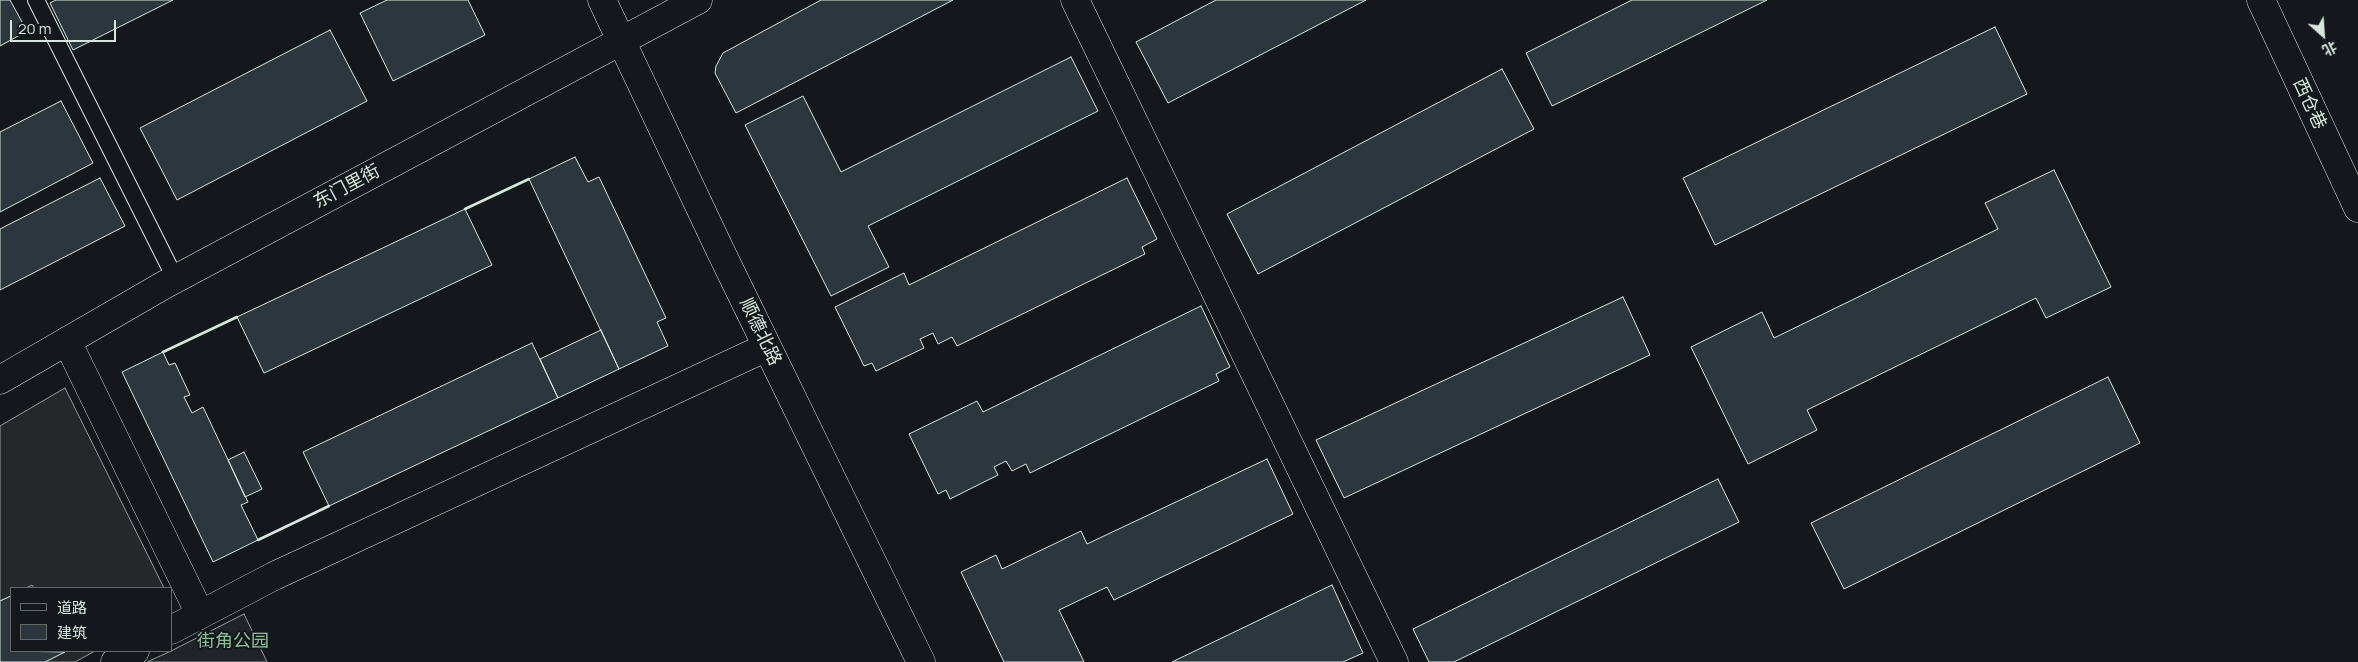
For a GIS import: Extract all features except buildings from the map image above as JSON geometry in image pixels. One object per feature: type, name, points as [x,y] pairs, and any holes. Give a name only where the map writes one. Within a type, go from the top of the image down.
[{"type":"street","name":"顺德北路","points":[[602,0],[767,347],[921,662]]},
{"type":"street","name":"东门里街","points":[[0,380],[175,278],[698,0]]},
{"type":"street","points":[[1075,0],[1394,662]]},
{"type":"street","name":"西仓巷","points":[[2261,0],[2358,208]]},
{"type":"street","points":[[66,341],[200,614]]},
{"type":"street","points":[[172,629],[283,572],[767,347]]},
{"type":"street","points":[[115,662],[133,652]]},
{"type":"lane","points":[[36,0],[175,278]]},
{"type":"green space","name":"街角公园","points":[[244,614],[267,662],[147,662]]},
{"type":"shaded area","points":[[65,388],[164,587],[33,587],[32,585],[28,587],[10,587],[10,596],[0,601],[0,426]]},
{"type":"shaded area","points":[[63,652],[93,652],[75,662],[45,662]]},
{"type":"wall","points":[[465,209],[529,179]]},
{"type":"wall","points":[[163,352],[237,317]]},
{"type":"wall","points":[[258,540],[329,506]]}]
